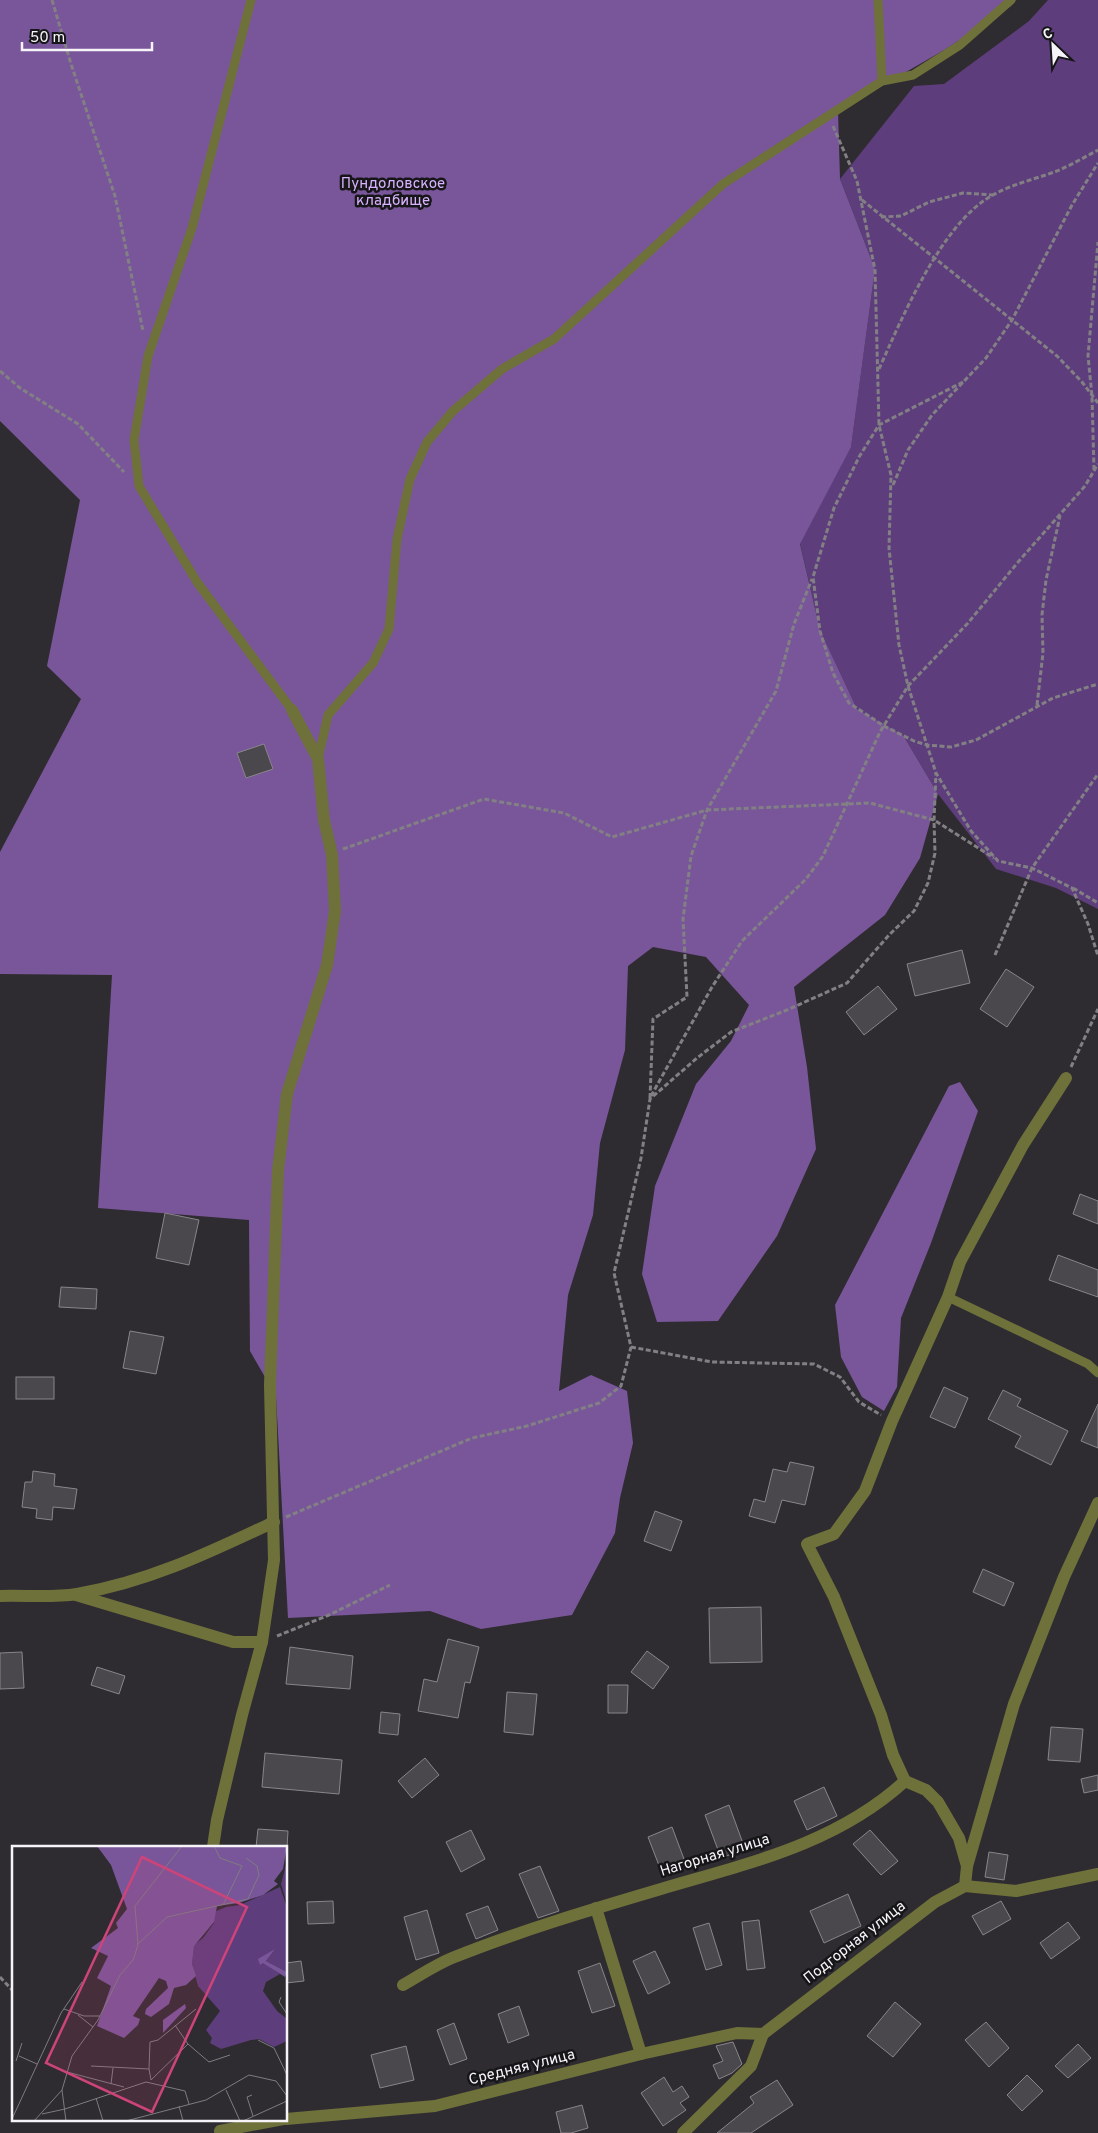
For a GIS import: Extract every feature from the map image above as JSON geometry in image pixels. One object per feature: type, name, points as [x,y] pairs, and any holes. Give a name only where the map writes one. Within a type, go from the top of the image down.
[{"type":"street","points":[[213,1846],[217,1820],[242,1715],[262,1642],[274,1560],[270,1385],[278,1170],[287,1094],[327,965],[335,911],[332,856],[324,820],[318,759],[292,710]]},
{"type":"street","points":[[967,1866],[959,1838],[938,1802],[926,1790],[906,1781],[893,1755],[881,1715],[834,1597],[806,1544],[834,1534],[865,1491],[892,1421],[948,1297],[964,1254],[1023,1144],[1066,1078]]},
{"type":"street","points":[[1098,1503],[1064,1577],[1014,1704],[967,1866],[966,1886],[1016,1891],[1098,1874]]},
{"type":"street","points":[[0,1596],[75,1595],[139,1581],[204,1555],[274,1522]]},
{"type":"street","points":[[75,1595],[233,1642],[262,1642]]},
{"type":"street","name":"Нагорная улица","points":[[402,1985],[451,1958],[596,1908],[798,1848],[837,1829],[884,1800],[906,1781]]},
{"type":"street","name":"Подгорная улица","points":[[763,2034],[935,1902],[966,1886]]},
{"type":"street","points":[[596,1908],[641,2054]]},
{"type":"street","name":"Средняя улица","points":[[288,2119],[435,2106],[641,2054],[737,2033],[763,2034]]},
{"type":"street","points":[[683,2133],[751,2066],[763,2034]]},
{"type":"street","name":"Средняя улица","points":[[219,2128],[278,2120]]},
{"type":"lane","points":[[251,0],[192,228],[148,356],[134,440],[139,486],[198,582],[292,710]]},
{"type":"lane","points":[[878,0],[882,81]]},
{"type":"lane","points":[[318,759],[328,714],[373,663],[389,629],[399,531],[410,479],[427,442],[453,410],[502,368],[554,339],[723,184],[828,114],[882,81],[913,75],[960,45],[1011,0]]},
{"type":"lane","points":[[948,1297],[1088,1364],[1098,1372]]},
{"type":"path","points":[[52,0],[71,64],[116,196],[148,356]]},
{"type":"path","points":[[828,114],[857,181],[876,270],[879,425],[891,475],[889,548],[899,645],[908,686],[936,773],[971,831],[998,861]]},
{"type":"path","points":[[878,372],[904,314],[935,260],[952,234],[973,209],[993,195],[1060,170],[1098,150]]},
{"type":"path","points":[[891,488],[908,450],[932,415],[986,358],[1012,320],[1072,205],[1098,163]]},
{"type":"path","points":[[881,217],[901,216],[929,202],[964,193],[993,195]]},
{"type":"path","points":[[861,200],[1057,356],[1082,382],[1098,403]]},
{"type":"path","points":[[1094,471],[1092,396],[1088,356],[1098,242]]},
{"type":"path","points":[[0,371],[20,388],[78,424],[139,486]]},
{"type":"path","points":[[274,1522],[472,1438],[527,1426],[599,1403],[621,1386],[631,1347],[614,1273],[641,1158],[650,1099],[653,1018],[687,997],[683,919],[691,856],[707,810],[776,691],[794,624],[813,577],[834,508],[859,457],[879,425],[963,382]]},
{"type":"path","points":[[650,1099],[712,987],[742,941],[806,879],[823,856],[884,726],[908,686],[968,623],[1085,486],[1098,464]]},
{"type":"path","points":[[1037,706],[1043,653],[1042,615],[1046,580],[1061,514]]},
{"type":"path","points":[[813,577],[820,631],[833,673],[849,703],[884,726],[914,741],[927,745],[951,747],[976,740],[1053,698],[1098,684]]},
{"type":"path","points":[[650,1099],[697,1058],[731,1032],[787,1010],[847,983],[889,935],[914,911],[928,883],[935,853],[936,773]]},
{"type":"path","points":[[995,955],[1032,868],[1098,774]]},
{"type":"path","points":[[332,856],[345,847],[484,799],[564,813],[612,838],[707,810],[870,803],[934,820],[998,861],[1032,868],[1098,903]]},
{"type":"path","points":[[1072,888],[1088,924],[1098,956]]},
{"type":"path","points":[[1066,1078],[1098,1009]]},
{"type":"path","points":[[631,1347],[712,1362],[814,1364],[840,1377],[859,1402],[892,1421]]},
{"type":"path","points":[[262,1642],[329,1615],[390,1585]]},
{"type":"path","points":[[0,1977],[12,1990]]},
{"type":"shaded area","points":[[1048,0],[1098,0],[1098,909],[1056,888],[996,869],[938,794],[903,735],[857,709],[820,630],[800,543],[851,446],[875,269],[840,179],[914,86],[944,84],[1029,21]]},
{"type":"green space","name":"Пундоловское кладбище","points":[[0,0],[1016,0],[1011,6],[946,49],[838,111],[840,179],[875,269],[851,447],[800,544],[820,630],[857,709],[903,735],[938,794],[920,858],[885,915],[794,987],[807,1067],[816,1149],[777,1236],[718,1321],[657,1322],[642,1274],[655,1186],[696,1084],[731,1041],[749,1005],[706,957],[653,947],[628,966],[625,1050],[600,1143],[593,1215],[568,1295],[559,1391],[591,1375],[627,1391],[633,1443],[620,1498],[615,1533],[572,1615],[481,1629],[430,1611],[288,1618],[276,1396],[250,1351],[249,1220],[98,1208],[112,975],[0,974],[0,852],[81,699],[47,666],[80,500],[0,421]]},
{"type":"green space","points":[[960,1082],[978,1111],[931,1243],[901,1318],[897,1387],[884,1411],[862,1397],[841,1357],[835,1305],[949,1086]]},
{"type":"building","points":[[264,744],[273,769],[246,778],[237,753]]},
{"type":"building","points":[[962,950],[970,983],[915,996],[907,964]]},
{"type":"building","points":[[1006,969],[1034,987],[1007,1027],[980,1009]]},
{"type":"building","points":[[878,986],[897,1009],[864,1035],[846,1012]]},
{"type":"building","points":[[1080,1194],[1098,1201],[1098,1224],[1073,1214]]},
{"type":"building","points":[[165,1213],[199,1220],[189,1265],[156,1258]]},
{"type":"building","points":[[1058,1255],[1098,1270],[1098,1297],[1049,1280]]},
{"type":"building","points":[[61,1287],[97,1289],[96,1309],[59,1307]]},
{"type":"building","points":[[130,1331],[164,1337],[156,1374],[123,1368]]},
{"type":"building","points":[[16,1377],[54,1377],[54,1399],[16,1399]]},
{"type":"building","points":[[944,1387],[968,1398],[955,1428],[930,1417]]},
{"type":"building","points":[[1003,1390],[1021,1399],[1017,1406],[1068,1431],[1051,1465],[1015,1447],[1021,1436],[988,1419]]},
{"type":"building","points":[[1098,1404],[1098,1448],[1081,1441]]},
{"type":"building","points":[[790,1462],[814,1467],[805,1505],[782,1500],[775,1523],[749,1516],[754,1499],[765,1502],[773,1469],[787,1472]]},
{"type":"building","points":[[33,1471],[55,1474],[54,1486],[77,1489],[74,1509],[53,1507],[52,1520],[36,1518],[37,1509],[22,1507],[25,1482],[32,1482]]},
{"type":"building","points":[[655,1511],[682,1521],[671,1551],[644,1541]]},
{"type":"building","points":[[983,1569],[1014,1583],[1004,1606],[973,1592]]},
{"type":"building","points":[[761,1607],[762,1662],[710,1663],[709,1608]]},
{"type":"building","points":[[448,1639],[479,1647],[470,1683],[465,1682],[458,1718],[418,1711],[424,1679],[437,1682]]},
{"type":"building","points":[[290,1647],[353,1656],[350,1689],[286,1684]]},
{"type":"building","points":[[647,1651],[669,1667],[653,1689],[631,1672]]},
{"type":"building","points":[[22,1652],[24,1688],[0,1689],[0,1653]]},
{"type":"building","points":[[97,1667],[125,1676],[119,1694],[91,1685]]},
{"type":"building","points":[[608,1685],[628,1685],[627,1713],[608,1713]]},
{"type":"building","points":[[507,1692],[537,1694],[533,1735],[504,1732]]},
{"type":"building","points":[[381,1712],[400,1714],[398,1735],[379,1733]]},
{"type":"building","points":[[1051,1727],[1083,1729],[1080,1762],[1048,1760]]},
{"type":"building","points":[[265,1753],[342,1760],[339,1794],[262,1787]]},
{"type":"building","points":[[425,1758],[439,1775],[412,1798],[398,1781]]},
{"type":"building","points":[[1098,1775],[1098,1790],[1084,1793],[1081,1779]]},
{"type":"building","points":[[824,1787],[837,1816],[807,1830],[794,1801]]},
{"type":"building","points":[[729,1805],[745,1849],[721,1858],[705,1815]]},
{"type":"building","points":[[672,1827],[684,1859],[660,1868],[648,1837]]},
{"type":"building","points":[[258,1829],[288,1831],[287,1846],[256,1846]]},
{"type":"building","points":[[471,1830],[485,1859],[461,1872],[446,1842]]},
{"type":"building","points":[[870,1830],[898,1861],[881,1875],[853,1844]]},
{"type":"building","points":[[989,1852],[1008,1855],[1004,1880],[985,1877]]},
{"type":"building","points":[[540,1866],[559,1911],[538,1918],[519,1874]]},
{"type":"building","points":[[848,1894],[861,1926],[824,1943],[810,1911]]},
{"type":"building","points":[[333,1901],[334,1923],[308,1924],[307,1902]]},
{"type":"building","points":[[1001,1901],[1011,1919],[983,1935],[972,1916]]},
{"type":"building","points":[[488,1906],[498,1930],[476,1939],[466,1914]]},
{"type":"building","points":[[427,1910],[439,1953],[416,1960],[404,1917]]},
{"type":"building","points":[[759,1920],[765,1968],[747,1970],[742,1922]]},
{"type":"building","points":[[1068,1922],[1080,1938],[1051,1959],[1040,1943]]},
{"type":"building","points":[[709,1923],[722,1965],[706,1970],[693,1928]]},
{"type":"building","points":[[655,1951],[670,1983],[648,1994],[633,1961]]},
{"type":"building","points":[[301,1961],[304,1981],[288,1983],[288,1963]]},
{"type":"building","points":[[600,1963],[615,2006],[592,2013],[578,1971]]},
{"type":"building","points":[[895,2002],[921,2024],[893,2057],[867,2036]]},
{"type":"building","points":[[519,2006],[529,2035],[508,2043],[498,2014]]},
{"type":"building","points":[[986,2022],[1009,2048],[989,2067],[965,2040]]},
{"type":"building","points":[[454,2023],[467,2059],[450,2065],[437,2030]]},
{"type":"building","points":[[733,2042],[742,2064],[732,2073],[719,2079],[713,2065],[723,2061],[716,2046]]},
{"type":"building","points":[[1078,2044],[1091,2058],[1068,2078],[1055,2066]]},
{"type":"building","points":[[406,2046],[414,2080],[380,2088],[371,2055]]},
{"type":"building","points":[[1027,2075],[1043,2091],[1022,2111],[1007,2095]]},
{"type":"building","points":[[664,2077],[673,2092],[682,2086],[689,2097],[680,2103],[686,2110],[663,2126],[641,2093]]},
{"type":"building","points":[[777,2080],[793,2105],[751,2133],[717,2133],[754,2103],[750,2097]]},
{"type":"building","points":[[582,2105],[588,2128],[571,2133],[561,2133],[556,2112]]}]
